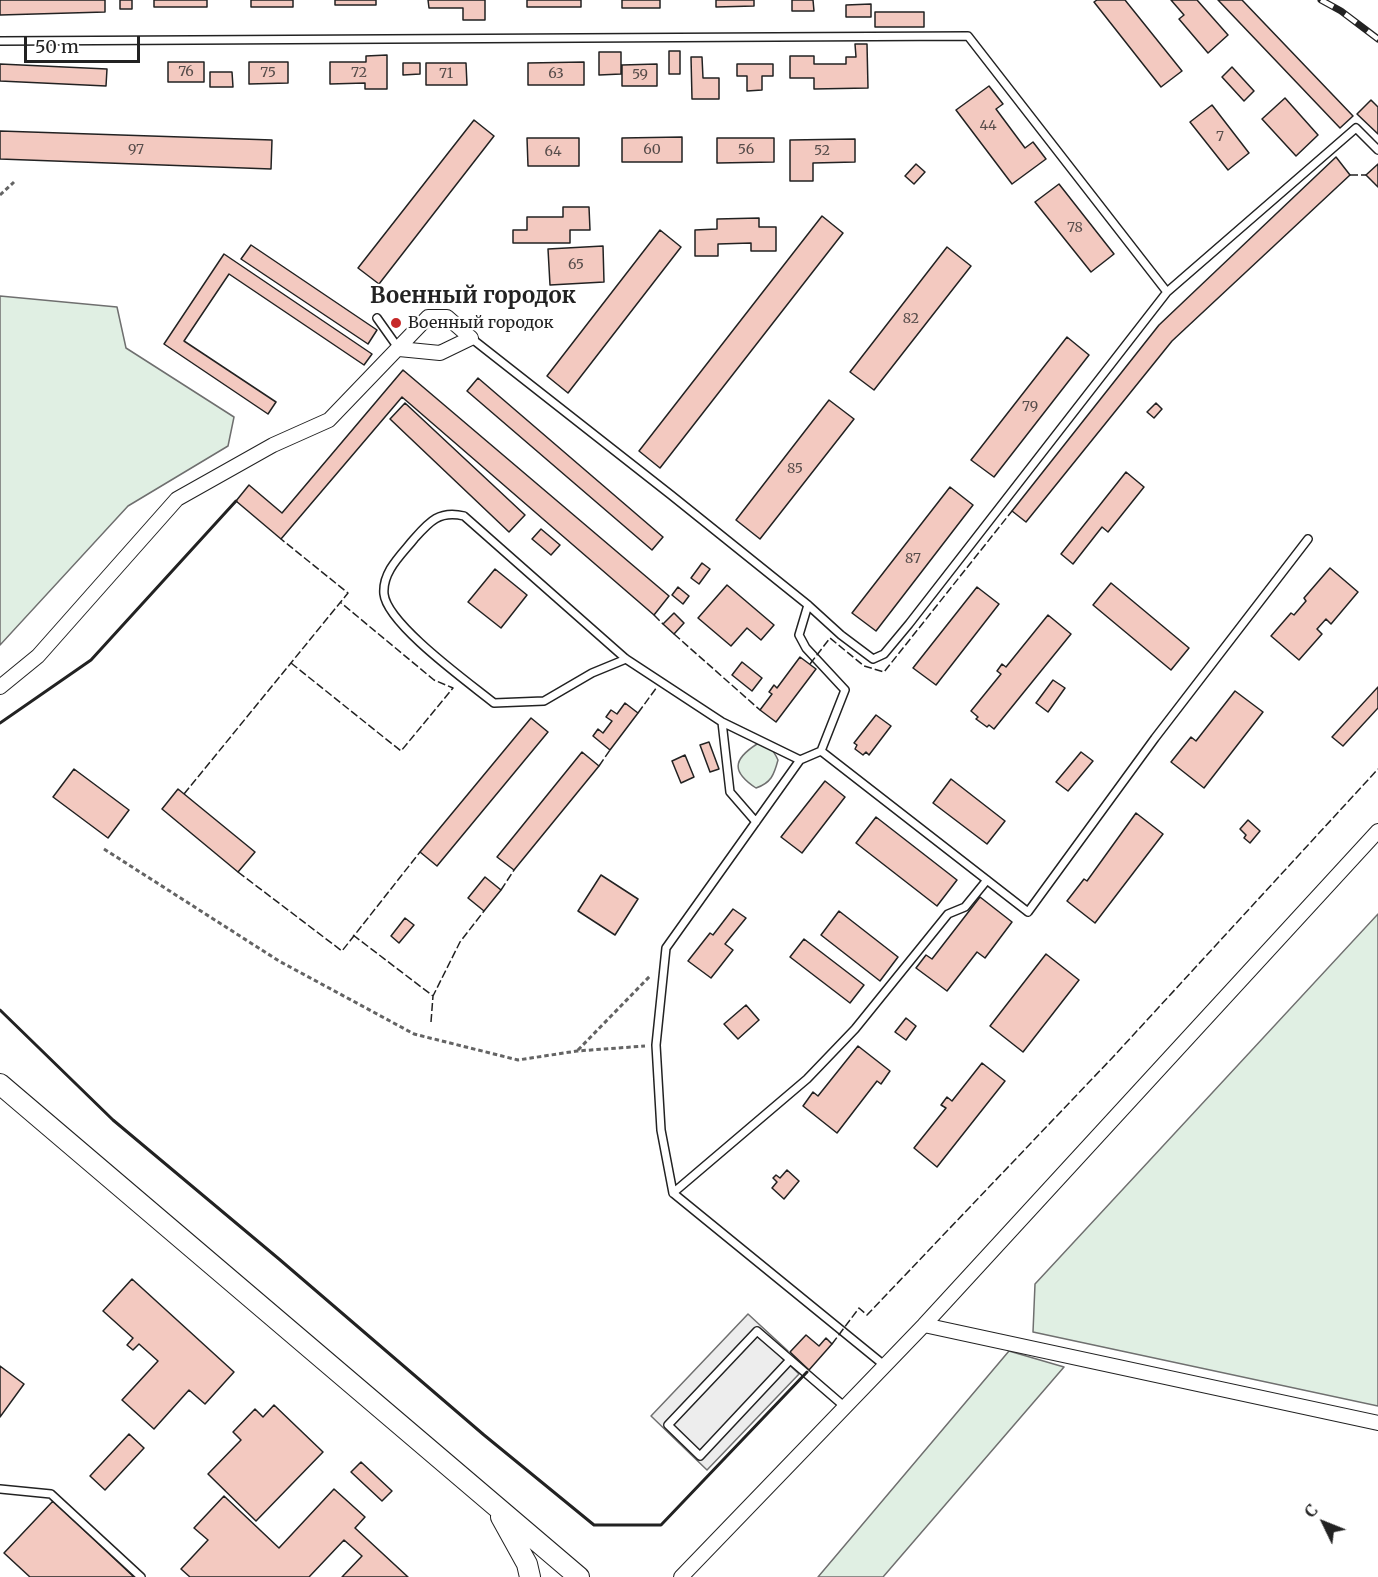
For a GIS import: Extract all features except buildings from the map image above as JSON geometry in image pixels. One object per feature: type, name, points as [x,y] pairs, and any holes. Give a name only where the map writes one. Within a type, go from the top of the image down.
[{"type":"main road","points":[[0,1084],[579,1577]]},
{"type":"main road","points":[[492,1502],[527,1564],[530,1577]]},
{"type":"street","points":[[0,687],[38,656],[177,499],[273,445],[329,420],[428,317],[447,317],[471,338],[440,353],[399,349]]},
{"type":"street","points":[[681,1577],[924,1325],[1378,831]]},
{"type":"street","points":[[924,1325],[1378,1423]]},
{"type":"lane","points":[[0,41],[968,36],[1167,292]]},
{"type":"lane","points":[[471,338],[671,495],[808,605],[841,635],[873,658],[884,654],[909,624],[1167,292],[1356,128],[1378,150]]},
{"type":"lane","points":[[377,318],[399,349]]},
{"type":"lane","points":[[626,659],[592,673],[544,701],[494,703],[405,629],[387,606],[384,592],[386,580],[392,566],[428,523],[439,516],[452,513],[464,516],[626,659],[722,722],[800,760]]},
{"type":"lane","points":[[821,751],[1028,912],[1155,738],[1308,539]]},
{"type":"lane","points":[[808,605],[799,634],[806,648],[845,690],[821,751],[800,760],[666,948],[656,1045],[661,1130],[673,1192],[885,1365]]},
{"type":"lane","points":[[722,722],[730,792],[756,822]]},
{"type":"lane","points":[[673,1192],[807,1079],[855,1029],[948,914],[965,907],[987,880]]},
{"type":"lane","points":[[790,1360],[699,1456],[668,1425],[757,1330],[845,1407]]},
{"type":"lane","points":[[0,1489],[51,1494],[141,1577]]},
{"type":"path","points":[[0,195],[14,182]]},
{"type":"path","points":[[104,849],[279,961],[414,1034],[518,1060],[577,1051],[656,1045]]},
{"type":"path","points":[[577,1051],[666,961]]},
{"type":"green space","points":[[0,296],[117,307],[126,348],[234,417],[228,446],[128,506],[0,645]]},
{"type":"green space","points":[[757,744],[770,748],[778,760],[771,778],[756,788],[743,777],[738,766],[743,755]]},
{"type":"green space","points":[[1378,914],[1378,1406],[1033,1332],[1035,1284]]},
{"type":"green space","points":[[1009,1351],[1064,1367],[883,1577],[818,1577]]},
{"type":"shaded area","points":[[748,1314],[788,1351],[782,1358],[799,1374],[707,1470],[651,1416]]},
{"type":"railway","points":[[1321,0],[1341,11],[1378,39]]},
{"type":"fence","points":[[1350,175],[1366,175]]},
{"type":"fence","points":[[810,664],[830,638],[864,666],[884,672],[1012,511]]},
{"type":"fence","points":[[184,794],[348,593],[281,539]]},
{"type":"fence","points":[[291,663],[401,751],[453,688],[434,680],[340,602]]},
{"type":"fence","points":[[654,615],[663,624]]},
{"type":"fence","points":[[674,634],[760,710]]},
{"type":"fence","points":[[638,713],[657,687]]},
{"type":"fence","points":[[599,766],[610,750]]},
{"type":"fence","points":[[832,1344],[859,1308],[867,1315],[1113,1057],[1378,769]]},
{"type":"fence","points":[[238,872],[342,951],[420,852]]},
{"type":"fence","points":[[501,890],[514,870]]},
{"type":"fence","points":[[353,935],[433,996],[460,942],[484,911]]},
{"type":"fence","points":[[431,1022],[433,996]]},
{"type":"wall","points":[[0,723],[91,660],[236,501]]},
{"type":"wall","points":[[0,1010],[113,1120],[484,1435],[594,1525],[661,1525],[807,1372]]},
{"type":"place","name":"Военный городок","points":[[396,323]]},
{"type":"district","name":"Военный городок","points":[[473,297]]}]
